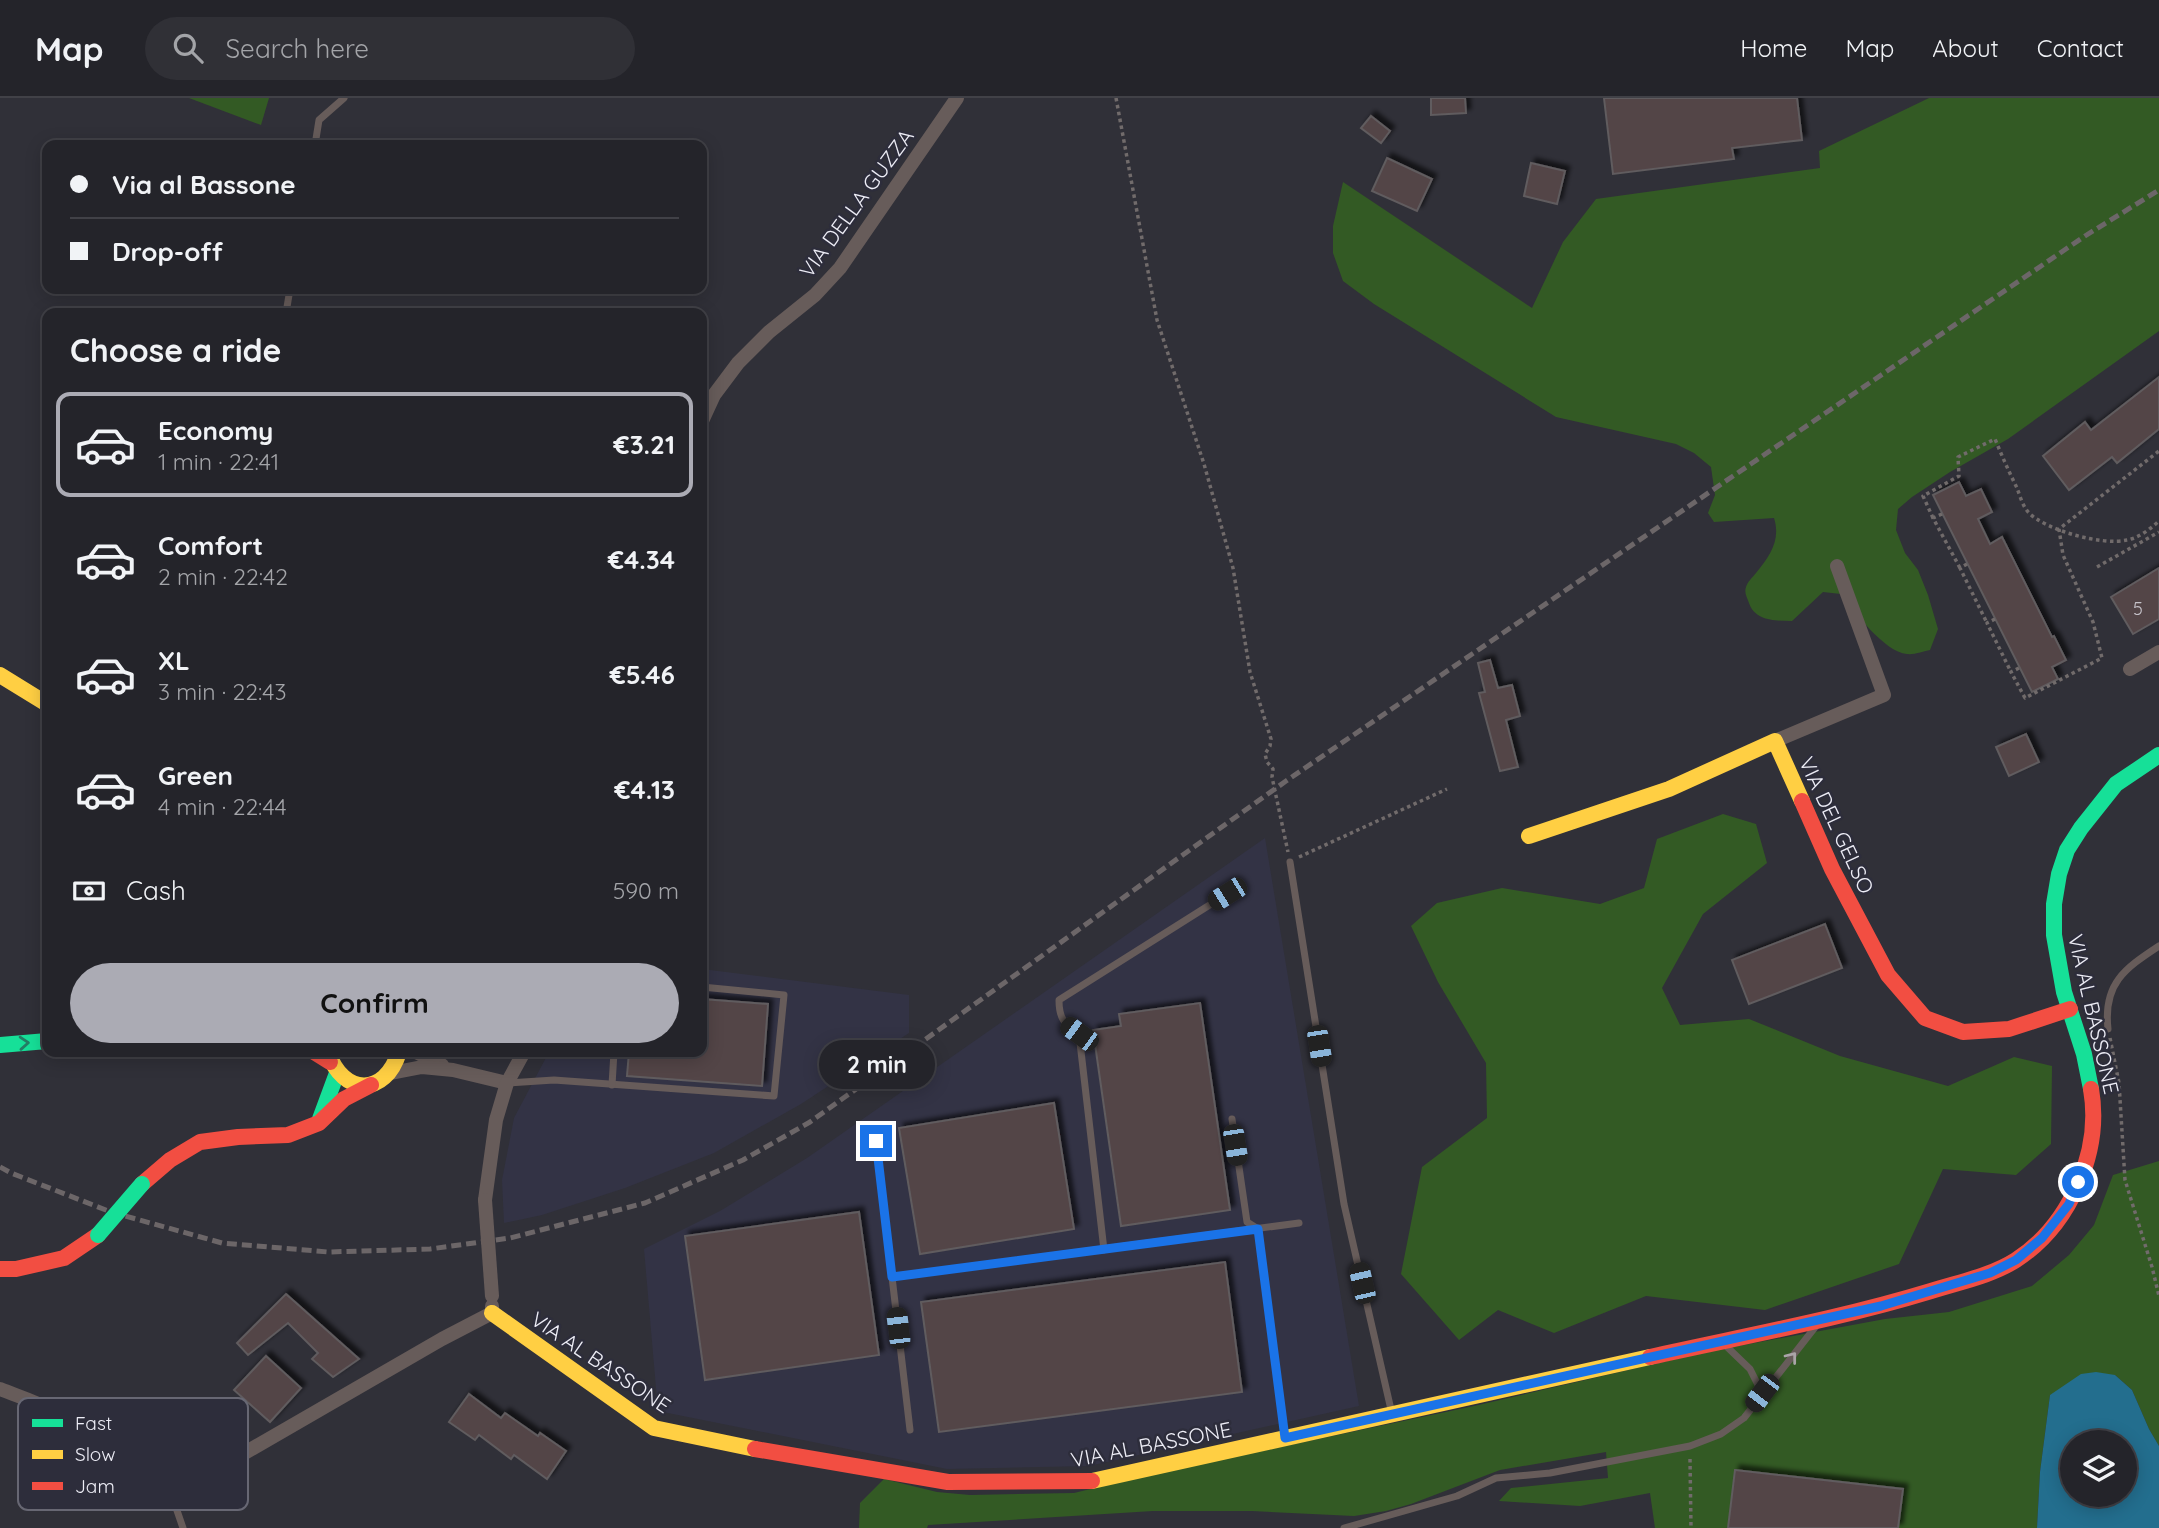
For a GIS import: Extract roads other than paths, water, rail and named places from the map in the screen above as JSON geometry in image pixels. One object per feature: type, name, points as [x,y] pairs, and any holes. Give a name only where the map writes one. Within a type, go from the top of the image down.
[{"type":"main road","points":[[0,675],[42,701]]},
{"type":"main road","name":"VIA DEL GELSO","points":[[1529,836],[1669,789],[1775,741],[1832,869],[1888,975],[1925,1018],[1963,1032],[2009,1029],[2070,1009]]},
{"type":"main road","name":"VIA AL BASSONE","points":[[492,1313],[654,1428],[795,1457],[948,1482],[1087,1482],[1821,1320],[1881,1306],[1990,1273],[2016,1260],[2049,1229],[2069,1204],[2087,1160],[2093,1134],[2094,1107],[2084,1054],[2064,992],[2054,935],[2054,904],[2059,874],[2081,828],[2116,784],[2159,755]]},
{"type":"main road","points":[[0,1045],[42,1041]]},
{"type":"main road","points":[[0,1269],[16,1269],[64,1258],[98,1235],[142,1184],[170,1160],[200,1142],[288,1135],[319,1123],[344,1099],[391,1073],[398,1057]]},
{"type":"main road","points":[[332,1062],[352,1084],[371,1085]]},
{"type":"main road","points":[[319,1123],[332,1062]]},
{"type":"street","name":"VIA DELLA GUZZA","points":[[707,410],[714,395],[738,363],[769,332],[815,295],[840,268],[957,98]]},
{"type":"street","points":[[1775,741],[1884,695],[1838,566]]},
{"type":"street","points":[[2130,669],[2159,652]]},
{"type":"street","points":[[426,1057],[453,1070]]},
{"type":"street","points":[[248,1451],[492,1313],[485,1200],[496,1120],[507,1083],[521,1057]]},
{"type":"street","points":[[391,1073],[422,1067],[453,1070],[507,1083]]},
{"type":"street","points":[[0,1389],[21,1398]]},
{"type":"lane","points":[[316,140],[319,120],[344,98]]},
{"type":"lane","points":[[1290,862],[1344,1204],[1392,1415]]},
{"type":"lane","points":[[1104,1250],[1079,1034],[1066,1025],[1059,1013],[1059,1000],[1227,894]]},
{"type":"lane","points":[[2108,1029],[2108,998],[2115,983],[2139,959],[2159,946]]},
{"type":"lane","points":[[507,1083],[554,1080],[774,1096],[784,995],[707,987]]},
{"type":"lane","points":[[612,1085],[614,1057]]},
{"type":"lane","points":[[1232,1119],[1247,1222],[1258,1229]]},
{"type":"lane","points":[[876,1141],[910,1430]]},
{"type":"lane","points":[[892,1277],[1299,1223]]},
{"type":"lane","points":[[1258,1229],[1285,1438]]},
{"type":"lane","points":[[1344,1528],[1457,1496],[1496,1478],[1550,1473],[1706,1441],[1744,1418],[1821,1320]]},
{"type":"lane","points":[[1722,1342],[1750,1369],[1762,1393]]},
{"type":"lane","points":[[177,1510],[183,1528]]},
{"type":"water","points":[[2096,1372],[2115,1375],[2132,1390],[2159,1446],[2159,1528],[2037,1528],[2040,1472],[2050,1395],[2081,1374]]},
{"type":"railway","points":[[0,1167],[111,1212],[222,1243],[328,1252],[430,1249],[510,1238],[645,1203],[743,1160],[810,1122],[1286,781],[2085,236],[2159,190]]}]
